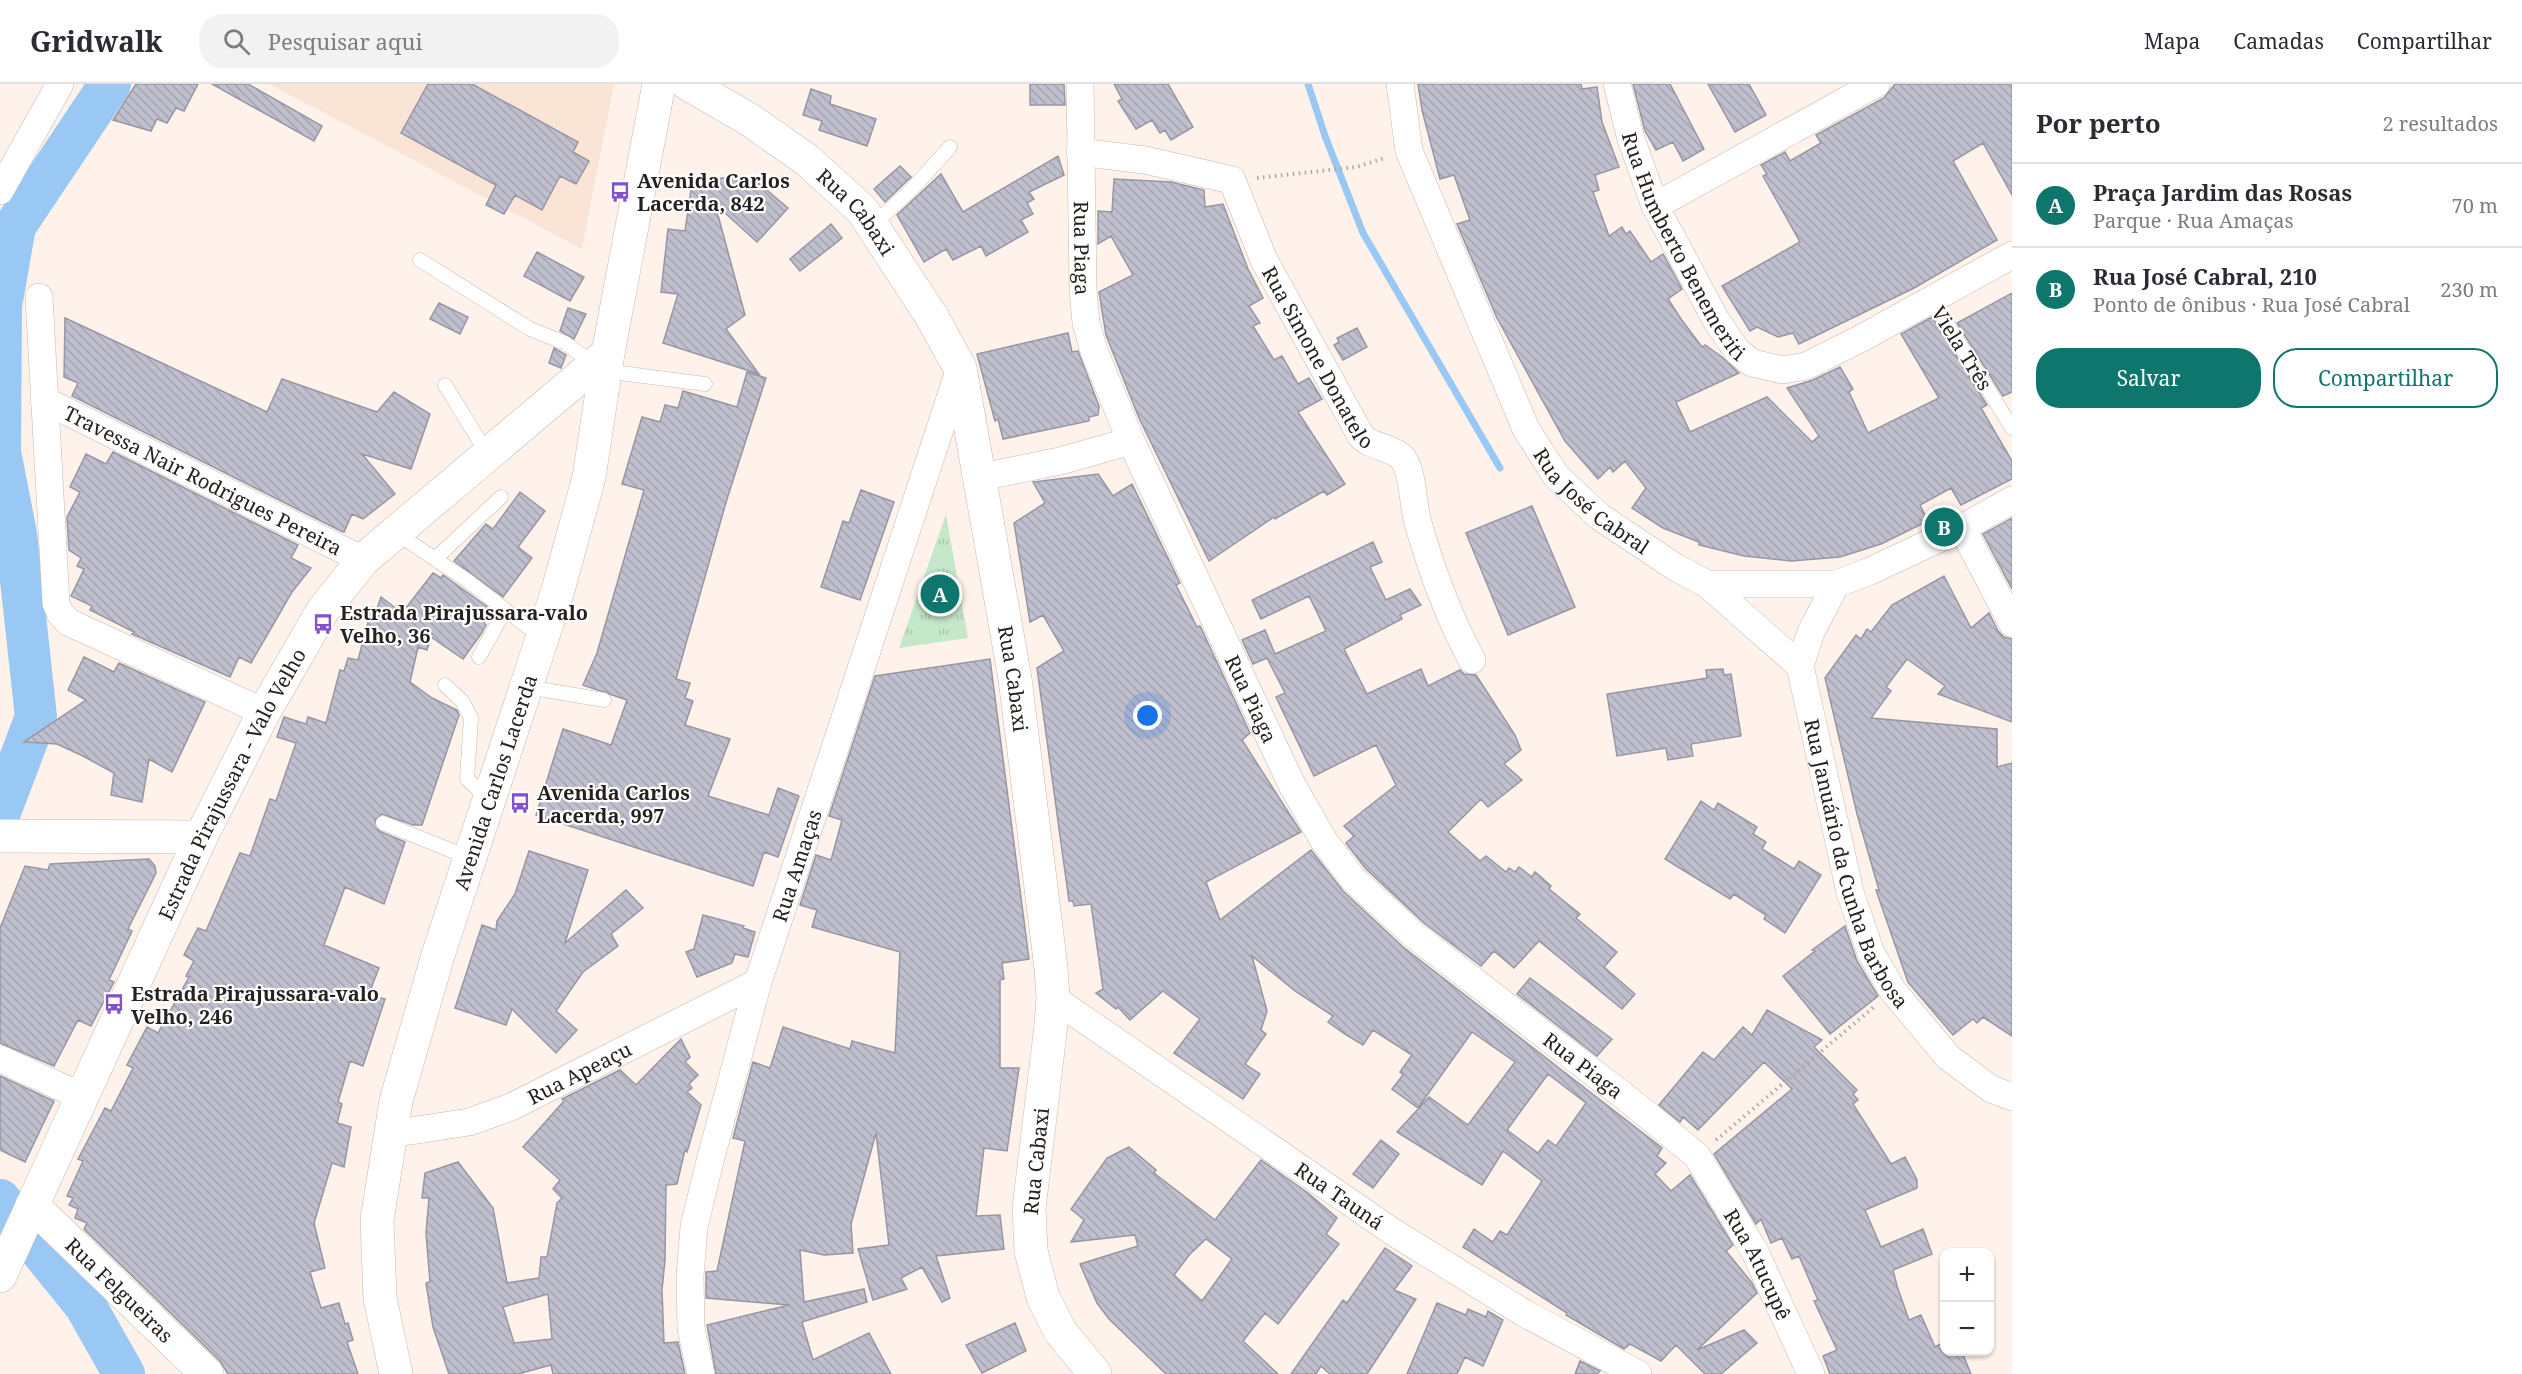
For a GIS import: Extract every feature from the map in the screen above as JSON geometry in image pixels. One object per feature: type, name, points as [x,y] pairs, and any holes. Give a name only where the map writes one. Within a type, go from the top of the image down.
[{"type":"main road","name":"Avenida Carlos Lacerda","points":[[396,1374],[380,1298],[377,1220],[391,1134],[414,1033],[527,687],[589,477],[603,363],[659,84]]},
{"type":"main road","name":"Rua Cabaxi","points":[[688,84],[750,120],[807,160],[862,210],[874,224],[960,368],[1015,679],[1053,998],[1029,1208],[1031,1251],[1043,1298],[1060,1331],[1095,1374]]},
{"type":"main road","name":"Estrada Pirajussara - Valo Velho","points":[[1,1274],[201,837],[264,712],[308,634],[339,588],[363,560],[488,455],[603,363]]},
{"type":"main road","points":[[15,836],[201,837]]},
{"type":"main road","name":"Rua Felgueiras","points":[[30,1210],[207,1374]]},
{"type":"street","points":[[0,191],[60,84]]},
{"type":"street","name":"Rua Piaga","points":[[1080,84],[1083,289],[1086,323],[1094,351],[1131,441],[1291,783],[1324,841],[1354,880],[1414,935],[1629,1100],[1697,1156]]},
{"type":"street","name":"Rua José Cabral","points":[[1400,84],[1408,151],[1526,429],[1556,476],[1600,517],[1675,567],[1707,584],[1836,584],[1868,572],[1962,528],[2012,500]]},
{"type":"street","name":"Rua Humberto Benemeriti","points":[[1617,84],[1631,140],[1655,206],[1716,320],[1737,351],[1752,363],[1766,369],[1783,370],[1806,366],[2012,255]]},
{"type":"street","points":[[1655,206],[1876,84]]},
{"type":"street","points":[[1080,152],[1145,160],[1232,180]]},
{"type":"street","name":"Rua Simone Donatelo","points":[[1232,180],[1264,260],[1361,436],[1373,446],[1396,453],[1405,462],[1415,513],[1432,572],[1455,629],[1472,660]]},
{"type":"street","points":[[39,297],[56,603],[60,613],[68,622],[264,712]]},
{"type":"street","name":"Rua Amaças","points":[[701,1374],[691,1329],[690,1276],[694,1227],[758,982],[960,368]]},
{"type":"street","name":"Travessa Nair Rodrigues Pereira","points":[[44,400],[363,560]]},
{"type":"street","points":[[981,477],[1060,461],[1131,441]]},
{"type":"street","points":[[1962,528],[2012,623]]},
{"type":"street","points":[[1707,584],[1800,666],[1811,632],[1836,584]]},
{"type":"street","name":"Rua Januário da Cunha Barbosa","points":[[1800,666],[1850,892],[1871,953],[1893,991],[1948,1057],[1991,1089],[2012,1097]]},
{"type":"street","name":"Rua Apeaçu","points":[[391,1134],[469,1122],[511,1107],[758,982]]},
{"type":"street","name":"Rua Tauná","points":[[1053,998],[1393,1232],[1524,1313],[1638,1374]]},
{"type":"street","points":[[0,1059],[83,1097]]},
{"type":"street","name":"Rua Atucupê","points":[[1697,1156],[1755,1252],[1811,1374]]},
{"type":"lane","points":[[874,224],[913,188],[950,147]]},
{"type":"lane","points":[[420,260],[530,329],[565,343],[603,363],[705,384]]},
{"type":"lane","name":"Viela Três","points":[[1932,299],[2012,428]]},
{"type":"lane","points":[[445,385],[488,455]]},
{"type":"lane","points":[[435,559],[501,497]]},
{"type":"lane","points":[[396,533],[542,638]]},
{"type":"lane","points":[[479,657],[505,610]]},
{"type":"lane","points":[[445,685],[462,702],[471,718],[467,779],[489,800]]},
{"type":"lane","points":[[527,687],[604,700]]},
{"type":"lane","points":[[383,823],[470,858]]},
{"type":"path","points":[[1232,180],[1293,176],[1356,167],[1408,151]]},
{"type":"path","points":[[1697,1156],[1893,991]]},
{"type":"shaded area","points":[[269,84],[614,84],[582,249]]},
{"type":"green space","points":[[946,514],[968,638],[899,648]]},
{"type":"building","points":[[136,84],[198,84],[184,111],[176,108],[167,123],[157,119],[151,131],[113,120]]},
{"type":"building","points":[[212,84],[248,84],[322,126],[314,141]]},
{"type":"building","points":[[428,84],[472,84],[578,142],[573,152],[589,161],[576,184],[560,176],[542,210],[515,195],[504,214],[486,205],[496,185],[401,133]]},
{"type":"building","points":[[1030,84],[1064,84],[1065,105],[1030,105]]},
{"type":"building","points":[[1114,84],[1168,84],[1193,127],[1171,140],[1165,130],[1160,133],[1152,120],[1136,129],[1118,101],[1122,99]]},
{"type":"building","points":[[1418,84],[1581,84],[1582,89],[1597,87],[1602,122],[1619,167],[1595,175],[1599,190],[1593,192],[1609,236],[1622,227],[1626,234],[1630,231],[1651,262],[1663,254],[1682,289],[1668,299],[1702,347],[1705,345],[1739,373],[1676,402],[1690,432],[1767,397],[1812,442],[1819,436],[1787,388],[1813,380],[1840,367],[1853,389],[1849,392],[1868,433],[1939,398],[1901,334],[1932,317],[1987,405],[1981,408],[2012,461],[2012,479],[1961,505],[1951,488],[1920,505],[1928,521],[1881,544],[1840,557],[1791,561],[1744,556],[1699,545],[1699,542],[1663,528],[1632,508],[1646,488],[1625,461],[1613,472],[1610,467],[1598,479],[1565,441],[1497,318],[1457,224],[1470,220],[1454,175],[1440,179],[1422,110]]},
{"type":"building","points":[[1633,84],[1670,84],[1704,149],[1683,161],[1673,142],[1656,150],[1645,131]]},
{"type":"building","points":[[1708,84],[1749,84],[1766,115],[1735,132]]},
{"type":"building","points":[[1895,84],[2012,84],[2012,195],[1983,143],[1953,161],[1997,240],[1914,288],[1799,344],[1793,333],[1778,337],[1757,327],[1750,331],[1722,286],[1800,242],[1763,176],[1767,174],[1761,165],[1785,152],[1790,161],[1821,143],[1816,135],[1884,98]]},
{"type":"building","points":[[811,89],[831,96],[830,104],[876,119],[867,146],[819,130],[822,121],[803,115]]},
{"type":"building","points":[[1058,156],[1064,175],[1029,192],[1034,199],[1027,203],[1033,214],[1021,220],[1028,232],[986,256],[981,246],[953,260],[946,249],[924,262],[897,215],[941,174],[963,212]]},
{"type":"building","points":[[900,166],[911,177],[885,202],[874,189]]},
{"type":"building","points":[[735,176],[756,181],[788,208],[757,242],[715,204],[745,315],[726,329],[759,374],[663,343],[678,294],[661,292],[668,229],[685,231],[691,190],[694,185],[692,183]]},
{"type":"building","points":[[1114,179],[1171,182],[1204,190],[1205,207],[1223,204],[1248,269],[1263,298],[1249,306],[1260,323],[1253,326],[1274,360],[1282,356],[1298,384],[1309,378],[1322,399],[1298,412],[1345,484],[1327,495],[1324,491],[1275,519],[1274,517],[1209,561],[1139,418],[1106,335],[1099,292],[1133,275],[1111,236],[1098,244],[1098,211],[1112,212]]},
{"type":"building","points":[[831,224],[842,238],[800,271],[790,259]]},
{"type":"building","points":[[537,252],[584,277],[570,301],[524,276]]},
{"type":"building","points":[[2012,293],[2012,392],[2003,396],[1957,323]]},
{"type":"building","points":[[439,303],[468,317],[460,334],[430,319]]},
{"type":"building","points":[[568,308],[586,314],[574,339],[560,331]]},
{"type":"building","points":[[65,318],[267,412],[282,379],[377,412],[394,392],[430,414],[411,469],[362,454],[395,494],[363,519],[352,514],[344,532],[341,531],[72,396],[78,383],[64,377]]},
{"type":"building","points":[[1357,328],[1367,347],[1343,360],[1334,345],[1339,342],[1337,338]]},
{"type":"building","points":[[1068,333],[1072,352],[1078,351],[1099,406],[1098,415],[1089,417],[1089,421],[1003,439],[998,419],[995,421],[977,354]]},
{"type":"building","points":[[554,348],[566,355],[561,368],[549,363]]},
{"type":"building","points":[[747,372],[766,378],[727,499],[676,679],[690,683],[685,698],[693,701],[685,725],[730,739],[708,796],[769,815],[778,788],[799,796],[778,857],[764,852],[753,886],[536,815],[563,729],[611,745],[627,700],[583,685],[597,653],[644,490],[622,484],[642,417],[660,422],[665,405],[678,408],[683,391],[737,407]]},
{"type":"building","points":[[113,452],[298,545],[291,558],[311,568],[292,592],[251,663],[239,657],[230,677],[132,634],[134,632],[90,610],[92,606],[71,596],[84,569],[77,566],[81,558],[69,550],[67,517],[80,492],[70,487],[86,454],[106,464]]},
{"type":"building","points":[[1098,474],[1113,496],[1132,484],[1180,583],[1176,585],[1197,627],[1200,626],[1250,733],[1242,740],[1301,832],[1206,882],[1220,920],[1311,850],[1343,891],[1403,947],[1662,1148],[1657,1156],[1666,1163],[1655,1174],[1671,1191],[1690,1175],[1733,1245],[1726,1251],[1752,1283],[1757,1293],[1697,1350],[1744,1330],[1757,1343],[1721,1374],[1705,1374],[1676,1345],[1661,1361],[1630,1344],[1624,1349],[1566,1315],[1567,1313],[1463,1247],[1474,1229],[1493,1242],[1500,1231],[1507,1235],[1542,1181],[1503,1151],[1482,1185],[1397,1132],[1429,1097],[1468,1125],[1515,1062],[1472,1032],[1418,1108],[1392,1089],[1403,1075],[1400,1072],[1412,1055],[1373,1030],[1363,1045],[1345,1034],[1328,1022],[1333,1016],[1295,991],[1252,956],[1267,1011],[1261,1030],[1266,1034],[1245,1064],[1260,1074],[1243,1099],[1174,1053],[1200,1019],[1163,991],[1130,1020],[1118,1007],[1116,1009],[1096,993],[1103,989],[1091,904],[1074,906],[1073,901],[1069,901],[1037,668],[1064,651],[1043,615],[1030,622],[1014,523],[1045,503],[1033,482]],"holes":[[[1548,1074],[1586,1103],[1556,1146],[1548,1140],[1538,1153],[1507,1130]]]},
{"type":"building","points":[[861,490],[894,502],[860,600],[821,587],[843,521],[849,523]]},
{"type":"building","points":[[520,492],[545,511],[518,547],[532,558],[503,597],[454,561],[486,524],[493,529]]},
{"type":"building","points":[[1532,506],[1575,607],[1508,635],[1466,533]]},
{"type":"building","points":[[2012,518],[2012,589],[1983,534]]},
{"type":"building","points":[[1373,542],[1382,562],[1370,567],[1386,600],[1410,589],[1421,605],[1400,615],[1402,619],[1344,649],[1367,694],[1421,669],[1428,686],[1460,670],[1464,674],[1476,675],[1515,735],[1521,750],[1504,764],[1522,780],[1488,807],[1481,799],[1448,832],[1480,861],[1486,856],[1506,872],[1509,868],[1515,872],[1519,867],[1532,877],[1535,872],[1551,886],[1549,889],[1580,914],[1576,918],[1617,952],[1604,967],[1635,994],[1622,1009],[1539,941],[1514,968],[1494,951],[1481,966],[1424,923],[1366,869],[1346,843],[1354,836],[1344,826],[1396,785],[1376,745],[1314,776],[1276,697],[1285,693],[1267,658],[1253,664],[1242,640],[1265,630],[1275,654],[1326,631],[1309,596],[1261,619],[1252,600]]},
{"type":"building","points":[[433,573],[441,578],[443,575],[493,611],[484,623],[486,625],[481,634],[463,659],[431,637],[427,650],[418,647],[410,682],[432,698],[457,710],[459,715],[422,825],[413,825],[382,814],[375,820],[379,831],[405,842],[384,904],[345,887],[324,945],[379,968],[370,991],[371,996],[385,999],[363,1066],[350,1061],[338,1102],[342,1104],[337,1123],[351,1127],[344,1167],[332,1163],[314,1223],[325,1268],[310,1272],[321,1308],[339,1303],[345,1324],[348,1323],[353,1340],[347,1342],[358,1374],[228,1374],[220,1361],[84,1229],[87,1223],[75,1218],[78,1209],[69,1205],[73,1198],[67,1196],[83,1161],[78,1159],[105,1108],[111,1111],[133,1068],[127,1065],[147,1027],[158,1033],[189,977],[186,976],[194,961],[184,955],[198,928],[206,931],[240,853],[250,856],[270,799],[276,801],[296,743],[277,737],[284,717],[306,724],[308,717],[326,723],[340,670],[344,671],[348,658],[358,660],[372,607],[377,609],[381,597],[402,613]]},
{"type":"building","points":[[1944,576],[1971,628],[1989,613],[1998,631],[2004,637],[2012,639],[2012,722],[1938,694],[1945,686],[1907,659],[1886,687],[1891,691],[1871,718],[1997,729],[1997,767],[2012,763],[2012,1036],[1983,1017],[1977,1023],[1973,1019],[1953,1035],[1908,982],[1876,890],[1879,890],[1857,814],[1825,678],[1856,635],[1861,639],[1867,629],[1871,632],[1892,605]]},
{"type":"building","points":[[84,657],[114,672],[119,663],[205,702],[172,772],[149,759],[142,802],[111,795],[114,773],[83,756],[57,744],[24,742],[86,700],[68,690]]},
{"type":"building","points":[[990,659],[1029,959],[1002,963],[1004,979],[1000,980],[1000,1068],[1019,1068],[1007,1151],[984,1148],[976,1216],[1000,1215],[1004,1249],[936,1256],[950,1298],[942,1302],[922,1267],[901,1278],[907,1289],[873,1300],[858,1249],[889,1245],[876,1133],[851,1224],[853,1253],[824,1255],[800,1250],[804,1302],[864,1289],[867,1302],[802,1322],[813,1360],[869,1333],[891,1374],[716,1374],[707,1325],[789,1305],[706,1298],[706,1272],[717,1271],[745,1141],[733,1138],[753,1062],[770,1068],[783,1027],[850,1049],[852,1041],[895,1053],[900,952],[812,927],[817,910],[800,905],[816,855],[831,860],[842,820],[829,816],[875,676]]},
{"type":"building","points":[[1723,669],[1724,675],[1731,674],[1741,736],[1691,744],[1693,756],[1668,760],[1666,748],[1617,756],[1607,694],[1707,678],[1706,670]]},
{"type":"building","points":[[1701,801],[1714,810],[1718,803],[1757,827],[1753,834],[1766,842],[1762,849],[1794,869],[1799,861],[1821,875],[1785,933],[1764,919],[1766,915],[1734,894],[1730,899],[1665,859]]},
{"type":"building","points":[[529,851],[588,870],[565,943],[626,890],[643,908],[611,934],[618,946],[583,972],[556,1011],[577,1030],[556,1053],[512,1009],[506,1025],[455,1008],[482,925],[496,930],[497,921],[515,894]]},
{"type":"building","points":[[149,859],[155,866],[156,873],[128,929],[132,931],[109,980],[114,982],[91,1026],[78,1020],[54,1066],[0,1043],[0,928],[25,866],[48,870],[50,864]]},
{"type":"building","points":[[703,915],[744,926],[743,928],[755,932],[748,957],[735,954],[732,963],[697,977],[686,952],[694,949]]},
{"type":"building","points":[[1845,926],[1857,961],[1878,996],[1830,1034],[1783,976],[1815,951],[1812,950]]},
{"type":"building","points":[[1530,978],[1612,1039],[1597,1056],[1517,994]]},
{"type":"building","points":[[1767,1010],[1822,1040],[1814,1047],[1857,1090],[1853,1094],[1858,1100],[1853,1104],[1891,1164],[1905,1157],[1917,1180],[1917,1188],[1865,1210],[1881,1247],[1923,1229],[1932,1254],[1893,1270],[1897,1286],[1909,1320],[1921,1315],[1935,1347],[1940,1344],[1940,1356],[1964,1356],[1971,1374],[1830,1374],[1823,1356],[1837,1350],[1814,1301],[1818,1300],[1799,1256],[1792,1259],[1782,1238],[1771,1243],[1761,1219],[1756,1224],[1714,1154],[1792,1089],[1764,1062],[1698,1130],[1683,1117],[1680,1122],[1659,1105],[1703,1052],[1714,1060],[1743,1027],[1752,1035]]},
{"type":"building","points":[[681,1039],[690,1057],[685,1062],[698,1075],[689,1084],[692,1088],[687,1092],[701,1105],[687,1152],[685,1150],[677,1184],[666,1185],[665,1260],[662,1290],[664,1343],[678,1342],[685,1374],[553,1374],[551,1365],[518,1374],[449,1374],[433,1327],[426,1283],[430,1282],[426,1233],[429,1198],[422,1198],[425,1173],[458,1162],[493,1208],[507,1283],[539,1278],[541,1257],[547,1257],[557,1203],[562,1198],[553,1189],[560,1180],[523,1147],[564,1101],[562,1099],[620,1070],[636,1085]],"holes":[[[548,1294],[552,1339],[514,1343],[503,1307]]]},
{"type":"building","points":[[0,1076],[54,1101],[25,1162],[0,1150]]},
{"type":"building","points":[[1381,1140],[1399,1154],[1373,1188],[1353,1174]]},
{"type":"building","points":[[1129,1147],[1156,1170],[1154,1173],[1215,1220],[1261,1160],[1308,1193],[1337,1218],[1326,1234],[1339,1244],[1278,1324],[1265,1313],[1243,1341],[1278,1374],[1166,1374],[1109,1319],[1097,1303],[1080,1264],[1138,1246],[1135,1235],[1071,1242],[1084,1220],[1071,1209],[1107,1158]],"holes":[[[1206,1239],[1232,1259],[1202,1301],[1174,1275],[1190,1254]]]},
{"type":"building","points":[[1385,1248],[1412,1266],[1394,1290],[1416,1299],[1367,1374],[1330,1374],[1321,1366],[1316,1374],[1291,1374],[1343,1300],[1347,1303]]},
{"type":"building","points":[[1437,1303],[1466,1315],[1468,1309],[1486,1317],[1488,1311],[1503,1320],[1483,1366],[1465,1357],[1457,1374],[1407,1374]]},
{"type":"building","points":[[1015,1323],[1026,1351],[982,1373],[966,1345]]},
{"type":"building","points":[[1580,1361],[1600,1371],[1597,1374],[1575,1374]]},
{"type":"waterway","points":[[0,812],[36,717],[16,534],[0,452],[1,306],[15,226],[110,84]]},
{"type":"waterway","points":[[1308,84],[1325,136],[1363,233],[1500,468]]},
{"type":"waterway","points":[[0,1200],[85,1305],[124,1374]]},
{"type":"place","name":"Avenida Carlos Lacerda, 842","points":[[620,192]]},
{"type":"place","name":"Rua José Cabral, 210","points":[[1944,527]]},
{"type":"place","name":"Praça Jardim das Rosas","points":[[940,594]]},
{"type":"place","name":"Estrada Pirajussara-valo Velho, 36","points":[[323,624]]},
{"type":"place","name":"Avenida Carlos Lacerda, 997","points":[[520,803]]},
{"type":"place","name":"Estrada Pirajussara-valo Velho, 246","points":[[114,1004]]}]
